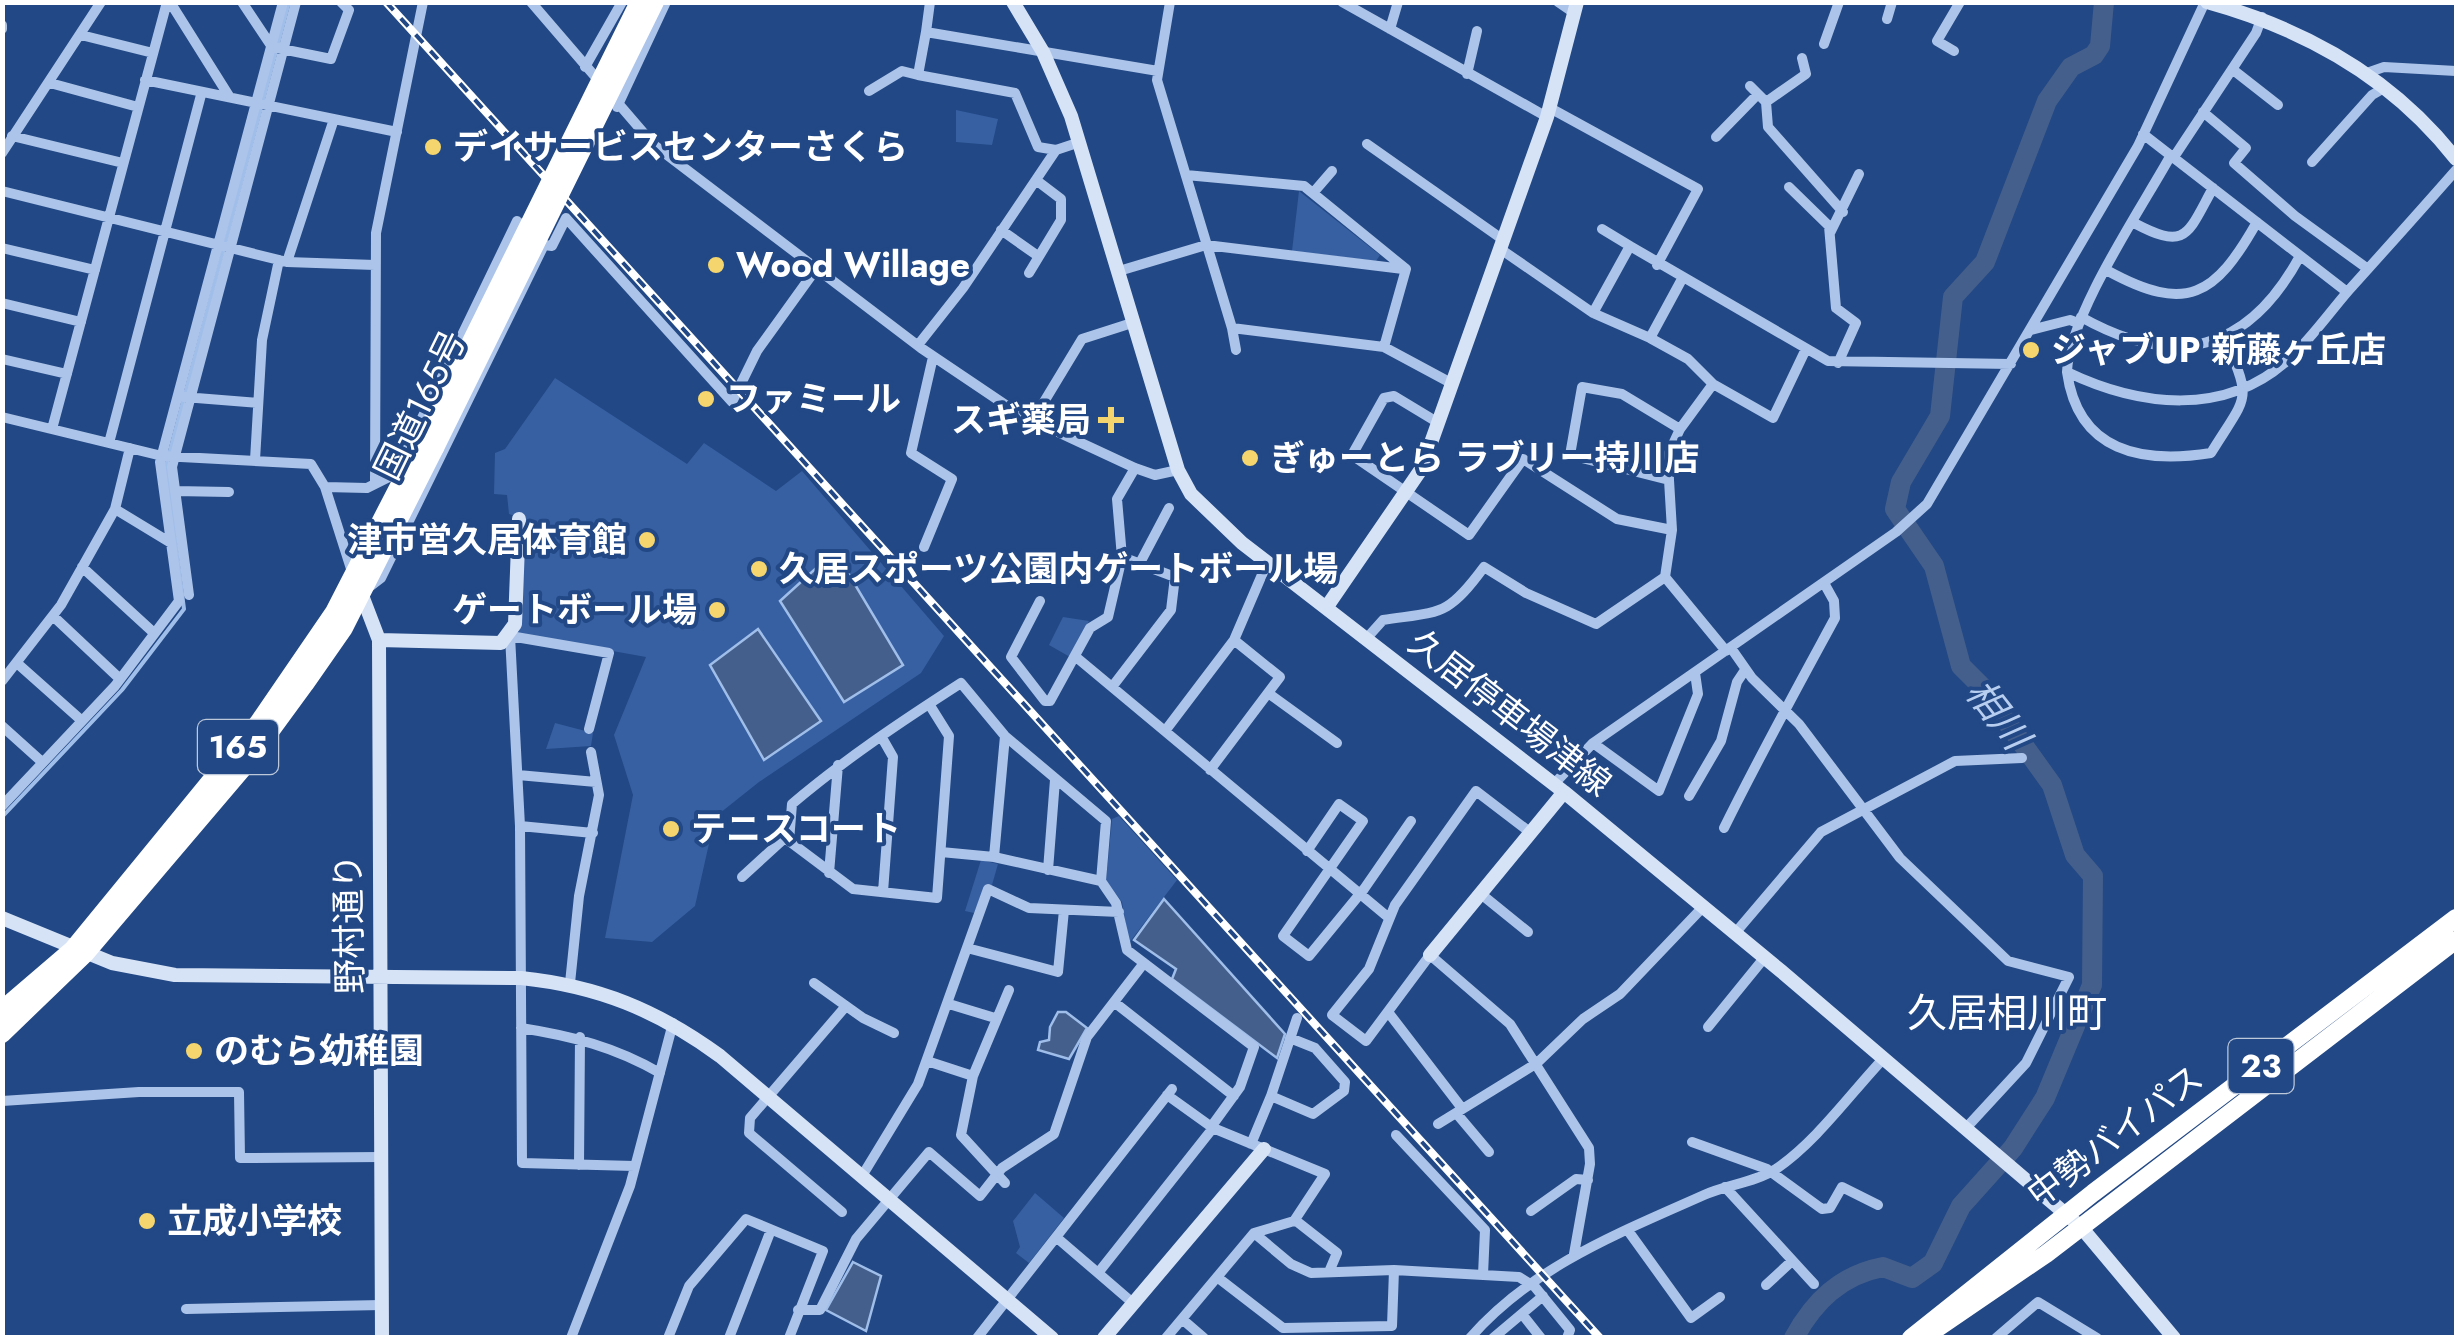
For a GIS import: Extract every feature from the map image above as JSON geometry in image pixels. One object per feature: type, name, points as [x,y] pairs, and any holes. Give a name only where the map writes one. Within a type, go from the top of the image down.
[{"type":"highway","name":"国道165号","points":[[428,446],[639,2]]},
{"type":"highway","name":"国道165号","points":[[2,1034],[79,951],[258,722],[358,584],[654,2]]},
{"type":"highway","name":"中勢バイパス","points":[[1911,1338],[2066,1214],[2456,918]]},
{"type":"highway","name":"中勢バイパス","points":[[1922,1338],[1980,1303],[2082,1227],[2456,940]]},
{"type":"highway","name":"国道165号","points":[[2,1010],[79,951]]},
{"type":"street","points":[[2,153],[101,2]]},
{"type":"street","points":[[52,428],[168,2]]},
{"type":"street","points":[[168,2],[229,96]]},
{"type":"street","points":[[242,2],[277,49],[330,59],[348,10],[341,2]]},
{"type":"street","points":[[2,806],[120,679],[179,601],[171,543],[168,457],[277,49],[284,2]]},
{"type":"street","points":[[277,49],[296,2]]},
{"type":"street","points":[[375,484],[376,233],[423,2]]},
{"type":"street","points":[[531,2],[617,108],[678,166],[934,357],[1000,404],[1135,468],[1155,474],[1178,470]]},
{"type":"street","points":[[586,67],[622,2]]},
{"type":"street","points":[[617,108],[666,2]]},
{"type":"street","points":[[918,75],[930,2]]},
{"type":"street","name":"久居停車場津線","points":[[1013,2],[1042,52],[1080,142],[1178,470],[1208,512],[1736,932],[2082,1227],[2174,1338]]},
{"type":"street","points":[[1170,2],[1158,71],[1236,350]]},
{"type":"street","points":[[1390,29],[1398,2]]},
{"type":"street","points":[[1326,608],[1408,493],[1437,422],[1548,112],[1576,8],[1558,2]]},
{"type":"street","points":[[1824,44],[1840,2]]},
{"type":"street","points":[[1887,18],[1892,2]]},
{"type":"street","points":[[1954,51],[1938,41],[1960,2]]},
{"type":"street","points":[[1531,833],[1476,791],[1389,918],[1369,969],[1332,1015],[1366,1041],[1531,833],[1593,743],[1896,532],[1927,504],[2144,134],[2206,2],[2262,18],[2318,42],[2420,117],[2456,159]]},
{"type":"street","points":[[1349,4],[1467,74],[1698,190],[1657,265]]},
{"type":"street","points":[[2224,336],[2246,387],[2243,402],[2211,454],[2150,456],[2115,446],[2090,428],[2075,406],[2067,372],[2079,320],[2172,156],[2262,18]]},
{"type":"street","points":[[1467,74],[1477,31]]},
{"type":"street","points":[[926,32],[1158,71]]},
{"type":"street","points":[[81,35],[153,53]]},
{"type":"street","points":[[1716,137],[1758,94],[1806,74],[1802,58]]},
{"type":"street","points":[[2363,74],[2384,68],[2456,71]]},
{"type":"street","points":[[2232,69],[2278,104]]},
{"type":"street","points":[[869,91],[902,72],[1015,93],[1038,147],[1056,150],[1080,142]]},
{"type":"street","points":[[145,80],[202,95],[229,96],[262,107],[397,132]]},
{"type":"street","points":[[50,83],[138,107]]},
{"type":"street","points":[[2312,162],[2372,95],[2384,88]]},
{"type":"street","points":[[1758,94],[1768,127],[1842,212]]},
{"type":"street","points":[[109,443],[202,95]]},
{"type":"street","points":[[2204,112],[2246,148],[2234,163],[2296,216],[2368,269]]},
{"type":"street","points":[[255,460],[262,340],[283,261],[334,120]]},
{"type":"street","points":[[2144,134],[2347,292]]},
{"type":"street","points":[[12,136],[123,164]]},
{"type":"street","points":[[1368,144],[1593,313],[1688,359],[1713,384],[1772,418],[1805,350]]},
{"type":"street","points":[[918,344],[1056,150]]},
{"type":"street","points":[[2067,372],[2114,394],[2148,401],[2192,401],[2246,387],[2286,362],[2456,170]]},
{"type":"street","points":[[1312,193],[1332,171]]},
{"type":"street","points":[[1830,233],[1859,174]]},
{"type":"street","points":[[1186,175],[1298,185],[1406,270]]},
{"type":"street","points":[[1029,273],[1056,230],[1061,208],[1061,199],[1036,180]]},
{"type":"street","points":[[1789,187],[1829,226],[1836,308],[1856,324],[1838,363]]},
{"type":"street","points":[[2134,223],[2163,238],[2180,239],[2189,232],[2213,188]]},
{"type":"street","points":[[2,191],[283,261],[375,265]]},
{"type":"street","points":[[325,487],[367,488],[395,474],[517,221],[544,245],[552,246],[566,218],[732,402],[758,350],[816,269]]},
{"type":"street","points":[[2108,271],[2153,292],[2190,292],[2230,267],[2257,222]]},
{"type":"street","points":[[1602,229],[1805,350],[1838,363],[2011,364]]},
{"type":"street","points":[[1002,230],[1038,256]]},
{"type":"street","points":[[2,416],[168,457],[307,462],[325,487],[358,584],[374,587],[544,245]]},
{"type":"street","points":[[1119,271],[1206,245],[1406,270]]},
{"type":"street","points":[[1593,313],[1630,246]]},
{"type":"street","points":[[2,248],[95,270]]},
{"type":"street","points":[[2032,330],[2079,320],[2123,339],[2153,346],[2197,346],[2224,336],[2270,303],[2300,256]]},
{"type":"street","points":[[1384,347],[1406,270]]},
{"type":"street","points":[[1650,338],[1682,280]]},
{"type":"street","points":[[2,303],[81,322]]},
{"type":"street","points":[[1033,420],[1082,339],[1135,322]]},
{"type":"street","points":[[1232,328],[1384,347],[1451,383]]},
{"type":"street","points":[[924,547],[952,479],[911,453],[934,357]]},
{"type":"street","points":[[2,359],[67,374]]},
{"type":"street","points":[[1713,384],[1680,428],[1668,454],[1672,530],[1666,577],[1745,670],[1786,708],[1900,858],[2008,962],[2069,978],[2026,1063],[1966,1128]]},
{"type":"street","points":[[1669,480],[1570,455],[1582,387],[1630,397],[1680,428]]},
{"type":"street","points":[[1437,422],[1394,396],[1384,398],[1352,454],[1469,534],[1523,458],[1617,519],[1672,530]]},
{"type":"street","points":[[184,398],[258,403]]},
{"type":"street","points":[[2,681],[53,616],[115,509],[130,448]]},
{"type":"street","points":[[168,457],[189,595]]},
{"type":"street","points":[[1040,601],[1011,657],[1045,702],[1054,700],[1090,628],[1108,617],[1122,556],[1117,498],[1135,468]]},
{"type":"street","points":[[175,490],[229,492]]},
{"type":"street","points":[[1141,561],[1169,508]]},
{"type":"street","points":[[115,509],[171,543]]},
{"type":"street","points":[[519,519],[514,624],[510,636],[520,826],[522,1163],[634,1166]]},
{"type":"street","points":[[1112,687],[1171,610],[1175,577],[1122,556]]},
{"type":"street","points":[[1165,730],[1234,640],[1268,563]]},
{"type":"street","points":[[82,567],[154,633]]},
{"type":"street","points":[[1366,639],[1383,620],[1426,616],[1458,602],[1484,567],[1526,593],[1596,624],[1666,577]]},
{"type":"street","points":[[1724,828],[1835,618],[1834,600],[1824,583]]},
{"type":"street","name":"野村通り","points":[[358,584],[379,640],[382,1338]]},
{"type":"street","points":[[53,616],[120,679]]},
{"type":"street","points":[[379,640],[501,642],[510,636],[609,653],[589,729]]},
{"type":"street","points":[[1210,770],[1280,677],[1234,640]]},
{"type":"street","points":[[1076,657],[1389,918]]},
{"type":"street","points":[[18,664],[81,720]]},
{"type":"street","points":[[1689,796],[1721,741],[1736,682],[1745,670]]},
{"type":"street","points":[[1593,743],[1659,790],[1698,694],[1694,672]]},
{"type":"street","points":[[929,704],[949,736],[937,898],[853,889],[789,841],[792,804],[838,765],[881,736],[929,704],[961,683],[1005,736],[1106,821],[1101,881],[1119,912],[1125,947],[1254,1048],[1234,1096],[1212,1128],[1098,1273]]},
{"type":"street","points":[[1268,692],[1337,743]]},
{"type":"street","points":[[2,726],[42,762]]},
{"type":"street","points":[[881,736],[893,757],[882,892]]},
{"type":"street","points":[[994,858],[1005,736]]},
{"type":"street","points":[[570,983],[592,834],[596,782],[591,752]]},
{"type":"street","points":[[1736,932],[1821,832],[1955,760],[2022,758]]},
{"type":"street","points":[[829,873],[838,765]]},
{"type":"street","points":[[518,775],[596,782]]},
{"type":"street","points":[[1048,870],[1055,780]]},
{"type":"street","points":[[1307,851],[1339,804],[1363,821],[1283,936],[1309,956],[1411,820]]},
{"type":"street","points":[[520,826],[592,834]]},
{"type":"street","points":[[742,876],[789,834]]},
{"type":"street","points":[[941,852],[994,858],[1101,881]]},
{"type":"street","points":[[862,1176],[927,1061],[988,889],[1029,908],[1119,912]]},
{"type":"street","points":[[1481,894],[1528,932]]},
{"type":"street","points":[[1438,1124],[1537,1063],[1584,1019],[1620,994],[1704,906]]},
{"type":"street","points":[[967,948],[1058,972],[1064,910]]},
{"type":"street","points":[[2,918],[79,951],[146,971],[186,976],[520,978],[570,983],[627,1000],[673,1024],[768,1097],[1052,1338]]},
{"type":"street","points":[[1430,956],[1500,1014],[1586,1140],[1588,1180],[1574,1254]]},
{"type":"street","points":[[1708,1027],[1765,957]]},
{"type":"street","points":[[798,1310],[820,1310],[856,1239],[928,1152],[980,1196],[1054,1134],[1083,1045],[1144,963]]},
{"type":"street","points":[[814,983],[894,1034]]},
{"type":"street","points":[[1000,1179],[961,1135],[973,1076],[1008,990]]},
{"type":"street","points":[[1114,1002],[1234,1096]]},
{"type":"street","points":[[949,1004],[995,1018]]},
{"type":"street","points":[[842,1212],[749,1133],[750,1118],[846,1006]]},
{"type":"street","points":[[1388,1012],[1490,1152]]},
{"type":"street","points":[[1104,1338],[1258,1147],[1297,1018]]},
{"type":"street","points":[[571,1338],[603,1266],[673,1024]]},
{"type":"street","points":[[521,1028],[580,1037],[626,1054],[660,1074]]},
{"type":"street","points":[[579,1164],[580,1037]]},
{"type":"street","points":[[1272,1096],[1313,1114],[1344,1092],[1345,1082],[1316,1048],[1290,1038]]},
{"type":"street","points":[[1432,1068],[1444,1058]]},
{"type":"street","points":[[1474,1336],[1510,1296],[1574,1254],[1725,1187],[1770,1172],[1884,1058]]},
{"type":"street","points":[[927,1061],[973,1076]]},
{"type":"street","points":[[2,1101],[139,1092],[240,1092],[240,1158],[381,1157]]},
{"type":"street","points":[[984,1335],[1170,1092],[1212,1128],[1325,1174],[1295,1220],[1254,1232],[1166,1338]]},
{"type":"street","points":[[1396,1135],[1485,1230],[1483,1274]]},
{"type":"street","points":[[1692,1142],[1770,1172],[1822,1210],[1830,1208],[1842,1187],[1878,1205]]},
{"type":"street","points":[[1531,1210],[1576,1179],[1588,1180]]},
{"type":"street","points":[[1725,1187],[1814,1284]]},
{"type":"street","points":[[668,1338],[690,1286],[746,1219],[823,1251],[789,1338]]},
{"type":"street","points":[[1295,1220],[1337,1253],[1329,1272]]},
{"type":"street","points":[[729,1338],[771,1230]]},
{"type":"street","points":[[1254,1232],[1298,1268],[1519,1277],[1542,1296],[1570,1330],[1567,1338]]},
{"type":"street","points":[[1629,1232],[1691,1318],[1720,1297]]},
{"type":"street","points":[[1056,1237],[1134,1304]]},
{"type":"street","points":[[1766,1284],[1792,1261]]},
{"type":"street","points":[[1394,1270],[1392,1326],[1399,1338]]},
{"type":"street","points":[[1217,1277],[1283,1328],[1392,1326]]},
{"type":"street","points":[[1510,1296],[1541,1338]]},
{"type":"street","points":[[1493,1338],[1506,1332],[1542,1296]]},
{"type":"street","points":[[1996,1338],[2038,1302],[2097,1338]]},
{"type":"street","points":[[186,1310],[382,1305]]},
{"type":"street","points":[[1492,1314],[1506,1332]]},
{"type":"street","points":[[1182,1319],[1204,1338]]},
{"type":"shaded area","points":[[956,110],[998,119],[992,145],[956,142]]},
{"type":"shaded area","points":[[1299,191],[1380,255],[1376,261],[1292,251]]},
{"type":"shaded area","points":[[555,378],[687,464],[704,443],[776,491],[802,471],[944,636],[921,673],[759,782],[715,817],[695,906],[652,942],[605,938],[633,795],[614,735],[646,657],[518,634],[524,519],[509,514],[507,495],[494,494],[495,453],[505,449]]},
{"type":"shaded area","points":[[835,551],[903,665],[844,702],[780,601]]},
{"type":"shaded area","points":[[1063,617],[1089,621],[1070,657],[1049,645]]},
{"type":"shaded area","points":[[758,629],[821,721],[764,760],[710,665]]},
{"type":"shaded area","points":[[555,723],[593,733],[591,746],[546,749]]},
{"type":"shaded area","points":[[1119,816],[1177,880],[1129,943],[1122,902],[1106,881],[1112,819]]},
{"type":"shaded area","points":[[981,860],[998,864],[992,885],[986,884],[974,913],[965,911]]},
{"type":"shaded area","points":[[1164,899],[1285,1034],[1277,1058],[1172,979],[1176,969],[1134,940]]},
{"type":"shaded area","points":[[1058,1012],[1066,1012],[1087,1028],[1069,1059],[1038,1050],[1040,1042],[1049,1040],[1050,1027]]},
{"type":"shaded area","points":[[1035,1193],[1064,1218],[1029,1263],[1016,1253],[1020,1247],[1013,1221]]},
{"type":"shaded area","points":[[853,1262],[881,1276],[866,1331],[826,1310]]},
{"type":"waterway","points":[[2,817],[122,690],[184,609],[166,466],[289,2]]},
{"type":"waterway","name":"相川","points":[[1794,1338],[1820,1301],[1854,1276],[1883,1267],[1912,1278],[1933,1263],[1961,1206],[2013,1148],[2045,1098],[2092,985],[2093,876],[2075,855],[2052,785],[1981,686],[1961,666],[1934,566],[1895,509],[1901,482],[1940,416],[1953,297],[1985,262],[2047,101],[2071,67],[2094,55],[2100,46],[2104,2]]},
{"type":"railway","points":[[386,2],[1600,1338]]},
{"type":"place","name":"デイサービスセンターさくら","points":[[433,147]]},
{"type":"place","name":"Wood Willage","points":[[716,265]]},
{"type":"place","name":"ジャブUP 新藤ヶ丘店","points":[[2031,350]]},
{"type":"place","name":"ファミール","points":[[706,399]]},
{"type":"place","name":"スギ薬局","points":[[1111,420]]},
{"type":"place","name":"ぎゅーとら ラブリー持川店","points":[[1250,458]]},
{"type":"place","name":"津市営久居体育館","points":[[647,540]]},
{"type":"place","name":"久居スポーツ公園内ゲートボール場","points":[[759,569]]},
{"type":"place","name":"ゲートボール場","points":[[717,610]]},
{"type":"place","name":"テニスコート","points":[[671,829]]},
{"type":"place","name":"のむら幼稚園","points":[[194,1051]]},
{"type":"place","name":"立成小学校","points":[[147,1221]]},
{"type":"district","name":"久居相川町","points":[[2007,1013]]}]
